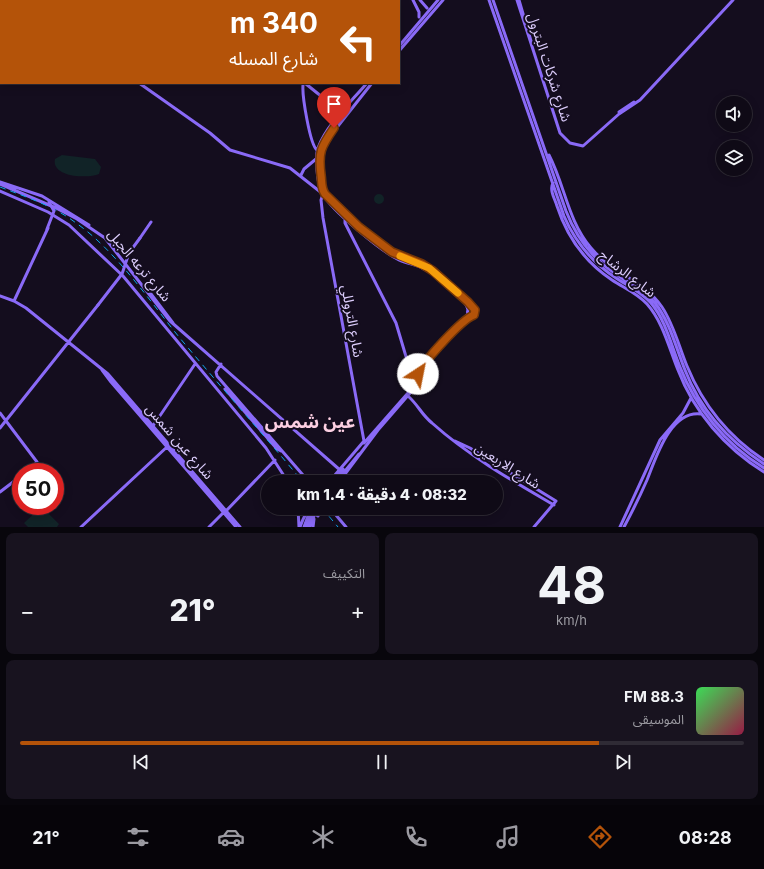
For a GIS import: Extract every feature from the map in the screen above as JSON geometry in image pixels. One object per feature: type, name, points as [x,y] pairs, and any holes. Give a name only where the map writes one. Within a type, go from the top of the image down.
[{"type":"street","points":[[413,0],[418,10],[419,17]]},
{"type":"street","points":[[420,0],[423,6],[427,8]]},
{"type":"street","points":[[400,45],[438,0]]},
{"type":"street","points":[[400,50],[443,0]]},
{"type":"street","points":[[489,0],[516,71]]},
{"type":"street","points":[[493,0],[516,71]]},
{"type":"street","name":"شارع شركات البترول","points":[[518,0],[560,133],[567,142],[579,145],[587,144],[619,114],[638,102],[732,0]]},
{"type":"street","points":[[418,10],[423,6]]},
{"type":"street","name":"شارع الرشاح","points":[[516,71],[546,150],[569,219],[580,239],[606,267],[638,287],[651,299],[663,316],[672,342]]},
{"type":"street","name":"شارع الرشاح","points":[[516,71],[566,221],[579,243],[604,270],[637,290],[648,301],[660,318],[701,401],[721,428],[740,448],[764,468]]},
{"type":"street","points":[[140,84],[210,133],[230,150],[290,168],[301,175],[357,230],[391,255],[424,268],[434,275],[464,301],[470,312]]},
{"type":"street","points":[[304,84],[342,113]]},
{"type":"street","points":[[304,84],[310,134],[313,146],[317,150]]},
{"type":"street","points":[[322,194],[316,159],[317,150],[325,136],[342,113],[367,84]]},
{"type":"street","points":[[371,84],[334,128],[323,145],[319,156],[323,191],[351,220],[392,252],[410,262]]},
{"type":"street","points":[[301,175],[304,169],[316,159]]},
{"type":"street","points":[[0,183],[49,202],[54,211],[14,301]]},
{"type":"street","name":"شارع ترعه الجبل","points":[[0,183],[66,212],[105,238],[174,325],[221,364],[340,470]]},
{"type":"street","points":[[0,191],[54,215],[74,228],[123,276],[275,460],[284,475]]},
{"type":"street","name":"شارع التروللي","points":[[322,194],[321,204],[364,443]]},
{"type":"street","points":[[321,204],[327,200]]},
{"type":"street","points":[[43,238],[54,215]]},
{"type":"street","points":[[345,218],[345,223],[396,323],[413,380]]},
{"type":"street","points":[[0,428],[122,274],[128,256],[151,222]]},
{"type":"street","name":"شارع عين شمس","points":[[0,296],[14,301],[29,310],[108,374],[168,445]]},
{"type":"street","points":[[335,475],[408,392],[422,361],[470,312]]},
{"type":"street","points":[[338,475],[408,396],[414,388],[418,373],[424,364],[470,312]]},
{"type":"street","points":[[672,342],[691,398],[701,414],[717,434],[764,460]]},
{"type":"street","points":[[153,426],[195,364]]},
{"type":"street","points":[[221,364],[216,374],[220,381],[303,475]]},
{"type":"street","name":"شارع عين شمس","points":[[102,370],[168,445],[236,527]]},
{"type":"street","name":"شارع الاربعين","points":[[408,396],[419,406],[422,415],[453,440],[478,460],[554,505],[556,501],[470,448],[453,440]]},
{"type":"street","points":[[620,527],[660,440],[686,409],[691,398]]},
{"type":"street","points":[[686,409],[690,414]]},
{"type":"street","points":[[0,413],[37,462],[36,463]]},
{"type":"street","points":[[624,527],[647,480],[663,440],[679,421],[690,414],[701,414]]},
{"type":"street","points":[[342,475],[356,457],[364,443]]},
{"type":"street","points":[[81,527],[168,445]]},
{"type":"street","points":[[740,448],[764,472]]},
{"type":"street","name":"شارع الرشاح","points":[[740,448],[764,464]]},
{"type":"street","points":[[345,475],[359,457],[358,453]]},
{"type":"street","points":[[209,527],[275,460]]},
{"type":"street","points":[[0,492],[12,483]]},
{"type":"street","points":[[534,527],[554,505]]},
{"type":"street","name":"شارع عين شمس","points":[[225,512],[240,527]]},
{"type":"street","points":[[299,527],[306,514],[313,512],[318,516]]},
{"type":"street","points":[[299,515],[299,527]]},
{"type":"street","points":[[308,527],[310,515]]},
{"type":"street","points":[[308,527],[312,515]]},
{"type":"street","points":[[308,527],[314,515]]},
{"type":"street","points":[[336,515],[346,527]]},
{"type":"shaded area","points":[[62,155],[95,159],[101,167],[99,174],[94,176],[79,176],[64,173],[55,165],[55,159]]},
{"type":"shaded area","points":[[377,194],[381,194],[383,195],[383,203],[377,204],[374,201],[374,197]]},
{"type":"shaded area","points":[[32,515],[50,515],[59,524],[57,527],[28,527],[24,523]]},
{"type":"railway","points":[[0,187],[40,202],[67,217],[90,234],[104,247],[131,276],[179,337],[297,475]]},
{"type":"railway","points":[[328,515],[338,527]]},
{"type":"slow traffic","points":[[400,256],[429,268],[458,293]]},
{"type":"district","name":"عين شمس","points":[[310,421]]},
{"type":"route","points":[[334,128],[323,145],[319,156],[322,188],[325,194],[359,227],[398,256],[415,261],[429,268],[475,310],[474,315],[452,332],[424,364],[418,374]]}]
